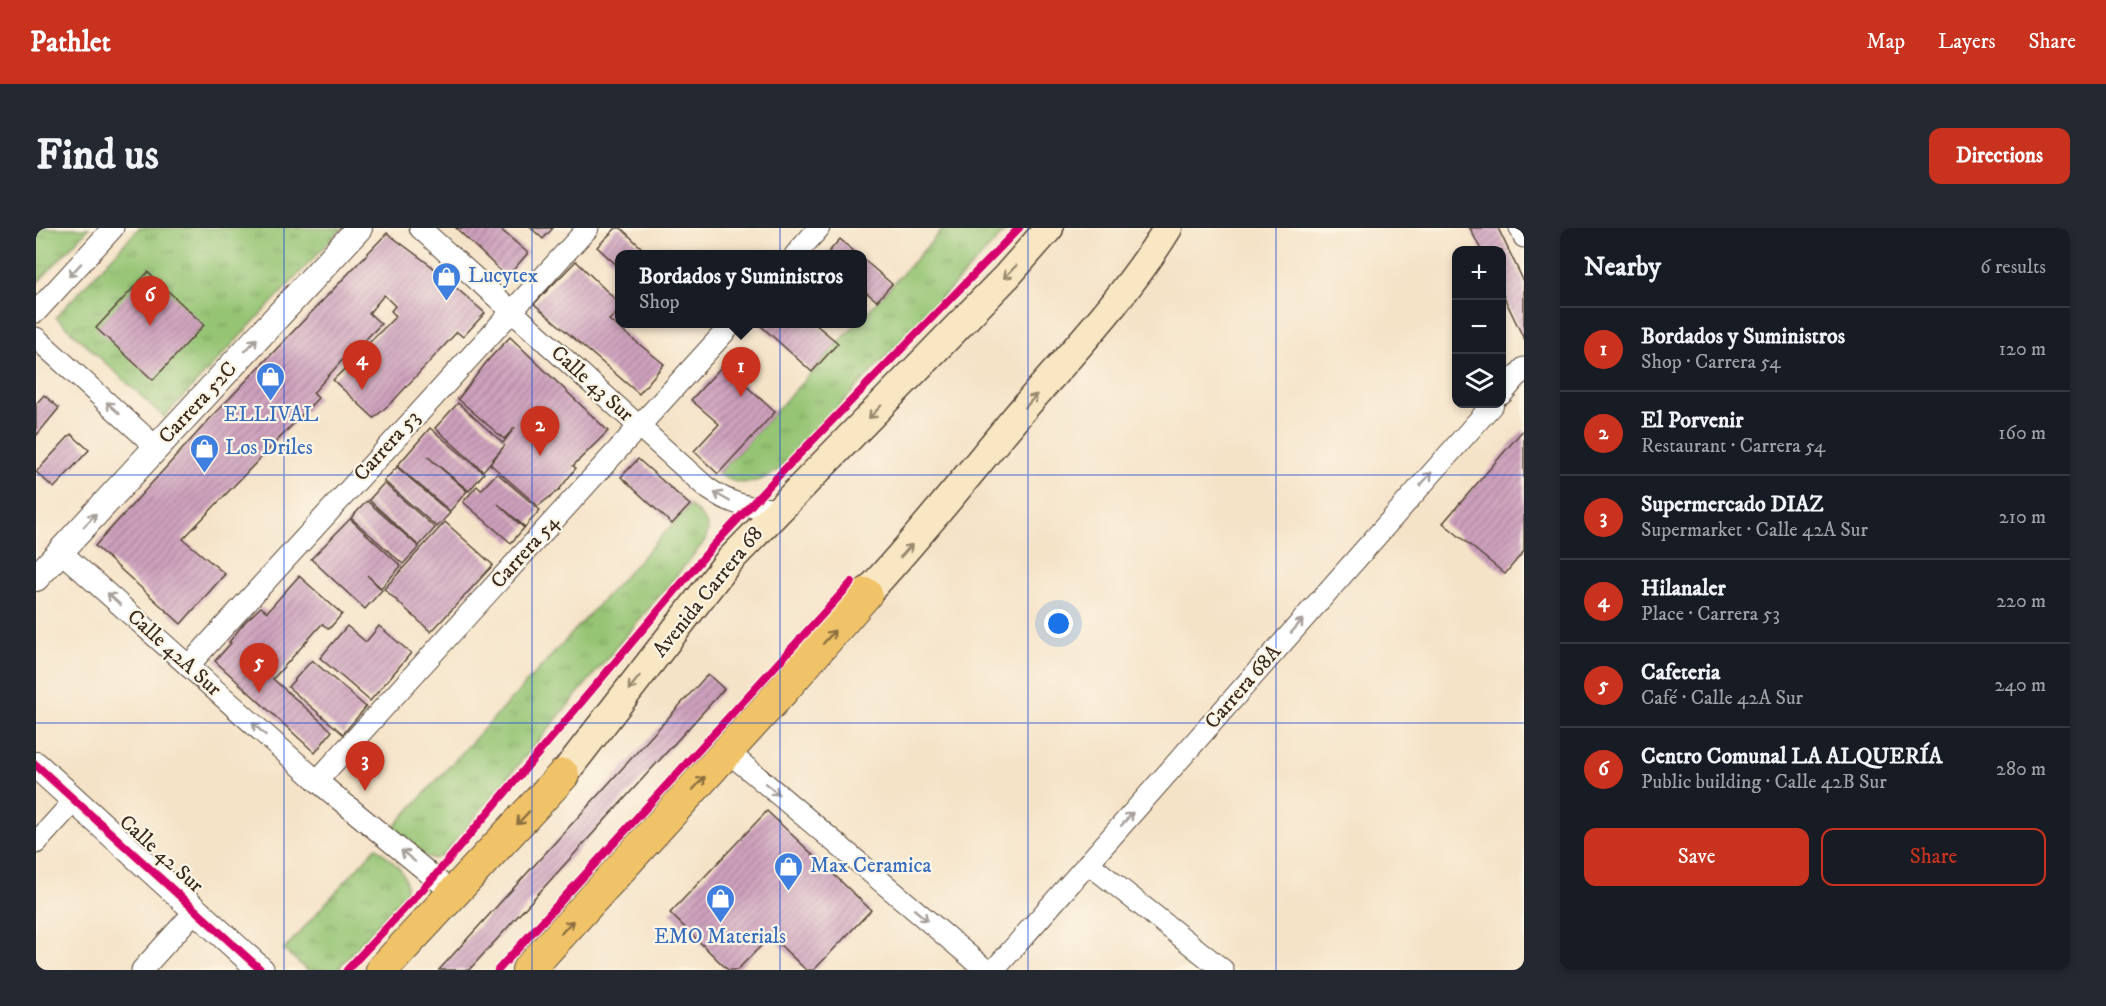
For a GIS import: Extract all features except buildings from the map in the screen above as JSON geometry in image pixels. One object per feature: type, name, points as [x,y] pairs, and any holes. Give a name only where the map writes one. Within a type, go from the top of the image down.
[{"type":"main road","name":"Avenida Carrera 68","points":[[382,970],[562,775],[728,562],[950,335],[1049,228]]},
{"type":"main road","points":[[528,970],[909,548],[1017,417],[1119,299],[1168,228]]},
{"type":"street","points":[[36,312],[113,228]]},
{"type":"street","name":"Carrera 52C","points":[[36,578],[359,228]]},
{"type":"street","name":"Calle 43 Sur","points":[[420,228],[695,478],[723,499],[749,507],[778,509]]},
{"type":"street","name":"Carrera 53","points":[[188,666],[588,228]]},
{"type":"street","points":[[799,250],[819,228]]},
{"type":"street","points":[[1520,228],[1524,237]]},
{"type":"street","name":"Carrera 54","points":[[317,781],[728,328]]},
{"type":"street","points":[[36,338],[156,447]]},
{"type":"street","points":[[1506,389],[1524,368]]},
{"type":"street","name":"Carrera 68A","points":[[994,970],[1489,408]]},
{"type":"street","name":"Calle 42A Sur","points":[[61,552],[317,781],[453,893]]},
{"type":"street","points":[[727,751],[986,970]]},
{"type":"street","name":"Calle 42 Sur","points":[[36,765],[261,970]]},
{"type":"street","points":[[36,843],[75,801]]},
{"type":"street","points":[[1088,863],[1223,970]]},
{"type":"street","points":[[142,970],[196,910]]},
{"type":"green space","points":[[36,228],[89,228],[36,284]]},
{"type":"green space","points":[[139,228],[342,228],[164,417],[56,317]]},
{"type":"green space","points":[[944,228],[1008,228],[779,469],[757,481],[741,483],[718,474],[852,328],[867,328],[867,313]]},
{"type":"green space","points":[[690,505],[704,519],[708,528],[708,533],[701,546],[443,855],[434,859],[422,855],[392,829]]},
{"type":"green space","points":[[376,847],[402,872],[406,892],[337,970],[307,970],[284,950]]},
{"type":"cycle path","points":[[347,970],[434,877],[713,546],[1019,228]]},
{"type":"cycle path","points":[[498,970],[852,582]]},
{"type":"cycle path","points":[[36,765],[261,970]]},
{"type":"place","name":"Lucytex","points":[[447,302]]},
{"type":"place","name":"Centro Comunal LA ALQUERÍA","points":[[150,326]]},
{"type":"place","name":"Hilanaler","points":[[362,390]]},
{"type":"place","name":"Bordados y Suministros","points":[[741,397]]},
{"type":"place","name":"ELLIVAL","points":[[271,402]]},
{"type":"place","name":"El Porvenir","points":[[540,456]]},
{"type":"place","name":"Los Driles","points":[[204,474]]},
{"type":"place","name":"Cafeteria","points":[[259,693]]},
{"type":"place","name":"Supermercado DIAZ","points":[[365,791]]},
{"type":"place","name":"Max Ceramica","points":[[789,892]]},
{"type":"place","name":"EMO Materials","points":[[720,924]]}]
